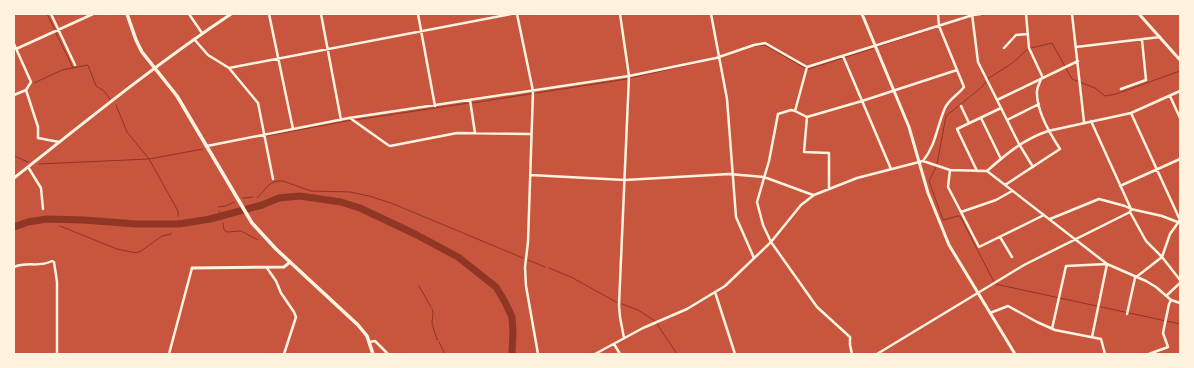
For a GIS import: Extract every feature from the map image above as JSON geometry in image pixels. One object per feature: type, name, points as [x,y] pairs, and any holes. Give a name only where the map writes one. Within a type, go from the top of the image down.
[{"type":"main road","points":[[127,14],[139,47],[154,69],[176,96],[247,215],[263,236],[354,320],[363,331],[373,354]]},
{"type":"main road","points":[[14,178],[154,69],[202,33],[231,14]]},
{"type":"main road","points":[[862,14],[909,127],[928,193],[949,245],[1015,354]]},
{"type":"main road","points":[[1139,14],[1180,60]]},
{"type":"main road","points":[[192,268],[284,267],[290,262]]},
{"type":"street","points":[[51,14],[75,65]]},
{"type":"street","points":[[16,49],[93,14]]},
{"type":"street","points":[[189,14],[202,33]]},
{"type":"street","points":[[269,14],[293,129]]},
{"type":"street","points":[[321,14],[341,120]]},
{"type":"street","points":[[418,14],[435,106]]},
{"type":"street","points":[[229,68],[511,14]]},
{"type":"street","points":[[517,14],[533,90],[528,242],[525,263],[526,286],[538,354]]},
{"type":"street","points":[[620,14],[629,76],[619,305],[624,338]]},
{"type":"street","points":[[711,14],[727,99],[736,217],[754,258]]},
{"type":"street","points":[[923,161],[933,147],[945,108],[964,87],[939,26],[938,14]]},
{"type":"street","points":[[973,14],[978,62],[1019,144],[1033,167]]},
{"type":"street","points":[[207,146],[349,118],[629,76],[719,58],[748,46],[765,43],[807,67],[973,14],[981,14]]},
{"type":"street","points":[[1005,185],[1060,149],[1048,131],[1039,104],[1037,92],[1042,79],[1029,48],[1026,14]]},
{"type":"street","points":[[1072,14],[1084,122]]},
{"type":"street","points":[[1004,48],[1016,35],[1028,34]]},
{"type":"street","points":[[1076,47],[1160,38]]},
{"type":"street","points":[[194,39],[208,56],[229,68],[258,103],[273,179]]},
{"type":"street","points":[[1121,89],[1146,80],[1142,40]]},
{"type":"street","points":[[14,44],[31,82],[30,86],[26,90],[14,95]]},
{"type":"street","points":[[843,56],[891,169]]},
{"type":"street","points":[[997,100],[1078,61]]},
{"type":"street","points":[[795,111],[807,67]]},
{"type":"street","points":[[852,354],[850,337],[817,307],[771,242],[763,225],[758,205],[778,114],[791,110],[807,117],[894,91],[957,70]]},
{"type":"street","points":[[26,90],[38,127],[38,138],[60,142]]},
{"type":"street","points":[[595,354],[650,325],[687,309],[725,286],[771,242],[801,205],[814,195],[857,178],[923,161],[950,170],[988,170],[1019,144],[1035,135],[1084,122],[1131,113],[1180,91]]},
{"type":"street","points":[[1170,96],[1180,118]]},
{"type":"street","points":[[470,100],[476,133]]},
{"type":"street","points":[[1007,120],[1039,104]]},
{"type":"street","points":[[960,106],[969,123]]},
{"type":"street","points":[[977,171],[957,129],[1001,108]]},
{"type":"street","points":[[1131,113],[1180,220],[1180,223]]},
{"type":"street","points":[[807,117],[804,152],[829,153],[829,189]]},
{"type":"street","points":[[349,118],[390,146],[447,134],[531,134]]},
{"type":"street","points":[[981,118],[1001,159]]},
{"type":"street","points":[[1091,121],[1130,211],[1146,241],[1162,257],[1180,281],[1166,296]]},
{"type":"street","points":[[1120,186],[1180,158]]},
{"type":"street","points":[[28,167],[41,188],[43,209]]},
{"type":"street","points":[[950,170],[948,187],[979,247],[1044,215]]},
{"type":"street","points":[[988,170],[1012,191],[1107,264],[1156,287],[1171,300],[1180,303]]},
{"type":"street","points":[[530,175],[625,180],[733,175],[764,177],[814,195]]},
{"type":"street","points":[[961,212],[996,200],[1012,191]]},
{"type":"street","points":[[1050,219],[1099,199],[1125,206],[1130,211],[1162,216],[1180,223]]},
{"type":"street","points":[[877,354],[1024,265],[1130,211]]},
{"type":"street","points":[[1127,314],[1135,278],[1162,257],[1170,234],[1180,223]]},
{"type":"street","points":[[1000,237],[1012,257]]},
{"type":"street","points":[[14,267],[22,263],[40,265],[52,261],[54,262],[57,279],[57,354]]},
{"type":"street","points":[[1052,329],[1066,266],[1107,264]]},
{"type":"street","points":[[1092,337],[1107,264]]},
{"type":"street","points":[[169,354],[192,268]]},
{"type":"street","points":[[267,268],[296,317],[284,354]]},
{"type":"street","points":[[715,292],[735,354]]},
{"type":"street","points":[[1149,354],[1168,347],[1163,333],[1168,304],[1171,300]]},
{"type":"street","points":[[990,313],[1008,306],[1037,322],[1060,332],[1100,339],[1105,354]]},
{"type":"street","points":[[369,342],[376,341],[388,354]]},
{"type":"street","points":[[614,344],[620,354]]},
{"type":"waterway","points":[[47,14],[55,30]]},
{"type":"waterway","points":[[981,15],[991,14]]},
{"type":"waterway","points":[[754,46],[765,45],[809,69],[938,27]]},
{"type":"waterway","points":[[56,33],[73,68]]},
{"type":"waterway","points":[[1031,48],[1052,43],[1072,79],[1095,88],[1105,96],[1116,94],[1180,71]]},
{"type":"waterway","points":[[937,164],[946,116],[982,87],[989,78],[1011,64],[1028,49]]},
{"type":"waterway","points":[[630,78],[719,58]]},
{"type":"waterway","points":[[34,83],[62,70],[88,65],[96,86],[104,91],[110,99]]},
{"type":"waterway","points":[[472,103],[627,79]]},
{"type":"waterway","points":[[355,120],[469,103]]},
{"type":"waterway","points":[[116,105],[127,132],[149,159],[178,211],[178,216]]},
{"type":"waterway","points":[[266,136],[352,120]]},
{"type":"waterway","points":[[39,164],[149,159],[203,149]]},
{"type":"waterway","points":[[14,156],[28,162]]},
{"type":"waterway","points":[[936,167],[929,181],[943,220],[960,216],[995,284],[1180,324]]},
{"type":"waterway","points":[[257,198],[268,186],[278,181],[283,181],[311,191],[350,192],[369,196],[391,203],[523,258]]},
{"type":"waterway","points":[[14,227],[28,222],[47,219],[136,224],[179,224],[210,219],[262,205],[279,198],[300,196],[341,202],[360,208],[415,234],[458,257],[496,287],[512,317],[512,354]]},
{"type":"waterway","points":[[243,198],[253,197]]},
{"type":"waterway","points":[[218,207],[226,206],[234,202]]},
{"type":"waterway","points":[[219,211],[221,220]]},
{"type":"waterway","points":[[223,223],[224,230],[227,232],[241,231],[258,240]]},
{"type":"waterway","points":[[60,226],[117,249],[136,253],[162,236],[171,233]]},
{"type":"waterway","points":[[528,260],[545,267]]},
{"type":"waterway","points":[[549,268],[571,277],[618,303]]},
{"type":"waterway","points":[[419,286],[431,307]]},
{"type":"waterway","points":[[622,304],[638,310],[655,321]]},
{"type":"waterway","points":[[432,309],[432,323],[437,340],[438,339]]},
{"type":"waterway","points":[[657,324],[677,354]]},
{"type":"waterway","points":[[439,342],[445,354]]}]
